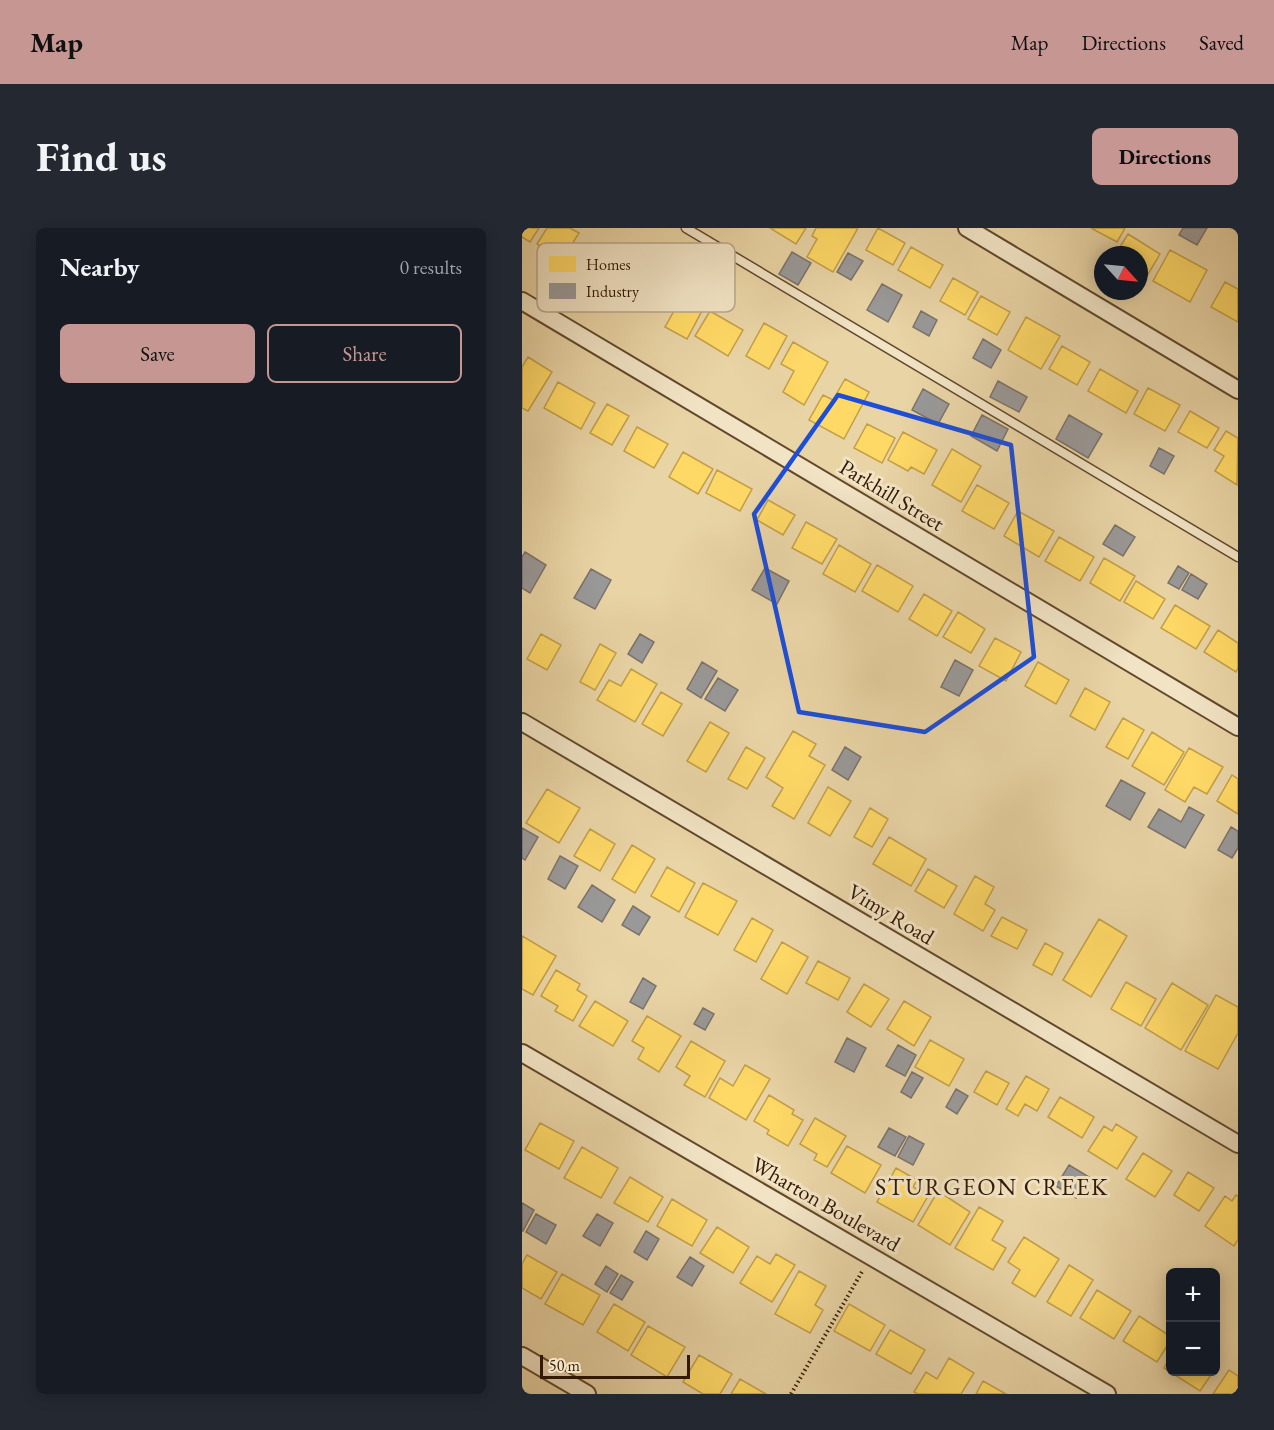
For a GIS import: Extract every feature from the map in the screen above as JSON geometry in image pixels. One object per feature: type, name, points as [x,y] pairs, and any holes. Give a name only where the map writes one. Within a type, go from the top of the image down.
[{"type":"street","points":[[967,228],[1238,390]]},
{"type":"street","name":"Parkhill Street","points":[[522,301],[537,310]]},
{"type":"street","name":"Parkhill Street","points":[[540,312],[1238,727]]},
{"type":"street","name":"Vimy Road","points":[[522,722],[1238,1144]]},
{"type":"street","name":"Wharton Boulevard","points":[[522,1053],[1107,1394]]},
{"type":"street","points":[[522,1356],[587,1394]]},
{"type":"lane","points":[[686,228],[711,243]]},
{"type":"lane","points":[[735,257],[1238,557]]},
{"type":"path","points":[[791,1394],[871,1256]]},
{"type":"highlighted area","points":[[838,395],[1011,445],[1034,657],[925,732],[799,712],[754,514]]},
{"type":"building: Homes","points":[[522,228],[539,228],[530,242],[522,237]]},
{"type":"building: Homes","points":[[547,228],[570,228],[579,233],[573,243],[538,243]]},
{"type":"building: Homes","points":[[770,228],[806,228],[796,244]]},
{"type":"building: Homes","points":[[816,228],[858,228],[833,272],[807,257],[817,239],[812,236]]},
{"type":"building: Homes","points":[[878,228],[905,243],[893,265],[866,250]]},
{"type":"building: Homes","points":[[1091,228],[1125,228],[1117,242]]},
{"type":"building: Homes","points":[[1128,234],[1147,246],[1121,246]]},
{"type":"building: Homes","points":[[1148,246],[1160,254],[1148,274]]},
{"type":"building: Homes","points":[[911,247],[943,265],[930,288],[898,270]]},
{"type":"building: Homes","points":[[1170,250],[1207,270],[1190,302],[1153,281]]},
{"type":"building: Homes","points":[[953,278],[978,292],[965,315],[940,301]]},
{"type":"building: Homes","points":[[1225,282],[1238,289],[1238,322],[1211,307]]},
{"type":"building: Homes","points":[[981,296],[1010,312],[997,335],[968,319]]},
{"type":"building: Homes","points":[[673,312],[701,312],[687,339],[665,327]]},
{"type":"building: Homes","points":[[709,312],[743,330],[728,356],[695,336]]},
{"type":"building: Homes","points":[[1026,317],[1060,336],[1041,369],[1008,350]]},
{"type":"building: Homes","points":[[764,323],[787,336],[769,369],[746,356]]},
{"type":"building: Homes","points":[[793,342],[828,362],[804,405],[783,392],[794,371],[781,364]]},
{"type":"building: Homes","points":[[1062,346],[1090,362],[1077,385],[1049,369]]},
{"type":"building: Homes","points":[[528,357],[552,372],[528,411],[522,408],[522,367]]},
{"type":"building: Homes","points":[[1100,369],[1138,391],[1126,413],[1088,391]]},
{"type":"building: Homes","points":[[845,379],[869,392],[844,439],[809,420],[823,395],[833,400]]},
{"type":"building: Homes","points":[[558,382],[595,403],[581,429],[544,408]]},
{"type":"building: Homes","points":[[1148,388],[1180,405],[1165,431],[1134,414]]},
{"type":"building: Homes","points":[[607,404],[629,416],[612,445],[590,433]]},
{"type":"building: Homes","points":[[1190,411],[1219,428],[1207,448],[1178,432]]},
{"type":"building: Homes","points":[[867,424],[895,438],[882,463],[854,448]]},
{"type":"building: Homes","points":[[637,427],[668,444],[654,468],[624,451]]},
{"type":"building: Homes","points":[[1226,431],[1238,438],[1237,485],[1215,471],[1224,456],[1214,450]]},
{"type":"building: Homes","points":[[903,432],[937,450],[924,474],[911,467],[908,471],[888,460]]},
{"type":"building: Homes","points":[[952,449],[981,466],[961,502],[932,485]]},
{"type":"building: Homes","points":[[683,452],[713,469],[698,494],[669,477]]},
{"type":"building: Homes","points":[[717,470],[752,489],[740,511],[706,493]]},
{"type":"building: Homes","points":[[977,485],[1009,503],[994,529],[962,511]]},
{"type":"building: Homes","points":[[768,500],[795,515],[783,535],[757,520]]},
{"type":"building: Homes","points":[[1018,511],[1054,531],[1039,557],[1004,536]]},
{"type":"building: Homes","points":[[806,522],[837,539],[822,564],[792,548]]},
{"type":"building: Homes","points":[[1059,537],[1094,557],[1080,581],[1045,561]]},
{"type":"building: Homes","points":[[839,545],[871,564],[855,592],[823,574]]},
{"type":"building: Homes","points":[[1104,558],[1135,576],[1120,601],[1090,583]]},
{"type":"building: Homes","points":[[877,565],[913,586],[898,612],[862,591]]},
{"type":"building: Homes","points":[[1136,581],[1165,599],[1153,619],[1124,602]]},
{"type":"building: Homes","points":[[924,594],[952,611],[937,636],[909,619]]},
{"type":"building: Homes","points":[[1175,605],[1210,626],[1196,649],[1161,628]]},
{"type":"building: Homes","points":[[958,612],[985,629],[971,653],[943,637]]},
{"type":"building: Homes","points":[[1218,630],[1238,643],[1236,672],[1204,652]]},
{"type":"building: Homes","points":[[541,634],[561,645],[547,670],[527,659]]},
{"type":"building: Homes","points":[[995,638],[1021,652],[1006,681],[979,666]]},
{"type":"building: Homes","points":[[600,644],[616,653],[595,690],[580,682]]},
{"type":"building: Homes","points":[[1038,662],[1069,680],[1056,704],[1025,686]]},
{"type":"building: Homes","points":[[631,669],[657,684],[635,722],[597,700],[609,680],[621,686]]},
{"type":"building: Homes","points":[[1085,688],[1110,702],[1095,730],[1070,716]]},
{"type":"building: Homes","points":[[661,692],[682,704],[663,736],[642,724]]},
{"type":"building: Homes","points":[[1123,718],[1144,730],[1128,759],[1106,747]]},
{"type":"building: Homes","points":[[710,722],[729,733],[706,772],[687,761]]},
{"type":"building: Homes","points":[[793,731],[816,744],[809,756],[825,765],[794,819],[772,806],[783,788],[766,777]]},
{"type":"building: Homes","points":[[1152,732],[1184,752],[1164,785],[1132,766]]},
{"type":"building: Homes","points":[[746,747],[765,758],[747,789],[728,779]]},
{"type":"building: Homes","points":[[1189,748],[1223,767],[1207,794],[1194,787],[1185,802],[1165,790]]},
{"type":"building: Homes","points":[[1232,775],[1238,779],[1238,814],[1217,801]]},
{"type":"building: Homes","points":[[828,787],[851,801],[830,836],[808,823]]},
{"type":"building: Homes","points":[[547,789],[580,808],[559,843],[526,823]]},
{"type":"building: Homes","points":[[870,808],[888,819],[872,847],[854,837]]},
{"type":"building: Homes","points":[[590,829],[615,844],[600,871],[574,856]]},
{"type":"building: Homes","points":[[889,837],[926,859],[911,886],[873,864]]},
{"type":"building: Homes","points":[[632,845],[655,859],[635,893],[612,879]]},
{"type":"building: Homes","points":[[667,867],[695,883],[679,912],[651,896]]},
{"type":"building: Homes","points":[[928,869],[957,886],[944,908],[915,891]]},
{"type":"building: Homes","points":[[975,876],[994,887],[985,904],[995,910],[983,931],[954,914]]},
{"type":"building: Homes","points":[[703,883],[737,901],[718,935],[685,917]]},
{"type":"building: Homes","points":[[1002,917],[1027,930],[1017,949],[991,936]]},
{"type":"building: Homes","points":[[752,918],[773,930],[756,962],[734,950]]},
{"type":"building: Homes","points":[[1099,919],[1127,936],[1091,997],[1063,980]]},
{"type":"building: Homes","points":[[522,936],[556,956],[533,995],[522,989]]},
{"type":"building: Homes","points":[[782,942],[808,957],[787,994],[761,979]]},
{"type":"building: Homes","points":[[1045,943],[1063,953],[1052,975],[1033,965]]},
{"type":"building: Homes","points":[[818,961],[850,978],[838,1000],[806,983]]},
{"type":"building: Homes","points":[[556,970],[580,984],[577,990],[587,996],[573,1021],[555,1011],[558,1006],[541,996]]},
{"type":"building: Homes","points":[[1126,982],[1156,999],[1141,1026],[1111,1009]]},
{"type":"building: Homes","points":[[1172,983],[1208,1005],[1181,1050],[1145,1028]]},
{"type":"building: Homes","points":[[864,984],[889,999],[871,1027],[847,1012]]},
{"type":"building: Homes","points":[[1216,995],[1238,1007],[1238,1033],[1218,1069],[1185,1051]]},
{"type":"building: Homes","points":[[595,1001],[628,1021],[613,1046],[579,1026]]},
{"type":"building: Homes","points":[[904,1001],[931,1017],[914,1046],[887,1029]]},
{"type":"building: Homes","points":[[647,1016],[681,1036],[659,1072],[638,1059],[644,1048],[632,1041]]},
{"type":"building: Homes","points":[[930,1040],[964,1059],[949,1086],[915,1067]]},
{"type":"building: Homes","points":[[691,1041],[725,1061],[705,1097],[684,1085],[690,1076],[676,1067]]},
{"type":"building: Homes","points":[[745,1065],[770,1079],[746,1120],[709,1098],[720,1078],[733,1086]]},
{"type":"building: Homes","points":[[986,1071],[1009,1083],[997,1105],[974,1092]]},
{"type":"building: Homes","points":[[1026,1076],[1049,1089],[1037,1111],[1025,1104],[1018,1116],[1006,1109]]},
{"type":"building: Homes","points":[[769,1095],[794,1110],[792,1114],[803,1120],[788,1146],[767,1134],[769,1130],[754,1121]]},
{"type":"building: Homes","points":[[1060,1097],[1094,1117],[1082,1138],[1048,1117]]},
{"type":"building: Homes","points":[[815,1118],[846,1136],[827,1167],[814,1160],[817,1154],[800,1144]]},
{"type":"building: Homes","points":[[540,1123],[574,1141],[559,1169],[525,1150]]},
{"type":"building: Homes","points":[[1116,1124],[1137,1137],[1117,1169],[1088,1151],[1104,1126],[1112,1131]]},
{"type":"building: Homes","points":[[847,1146],[881,1165],[865,1193],[831,1173]]},
{"type":"building: Homes","points":[[582,1147],[618,1168],[601,1198],[564,1178]]},
{"type":"building: Homes","points":[[1143,1153],[1172,1171],[1155,1197],[1126,1179]]},
{"type":"building: Homes","points":[[896,1168],[917,1180],[913,1187],[928,1196],[913,1222],[877,1202]]},
{"type":"building: Homes","points":[[1188,1172],[1214,1188],[1199,1211],[1174,1195]]},
{"type":"building: Homes","points":[[630,1177],[663,1197],[648,1222],[614,1203]]},
{"type":"building: Homes","points":[[938,1191],[970,1212],[950,1245],[918,1225]]},
{"type":"building: Homes","points":[[1236,1195],[1238,1196],[1238,1240],[1234,1246],[1205,1226],[1225,1196],[1232,1201]]},
{"type":"building: Homes","points":[[672,1199],[707,1220],[692,1246],[657,1226]]},
{"type":"building: Homes","points":[[979,1207],[1003,1221],[992,1240],[1006,1248],[993,1270],[955,1248]]},
{"type":"building: Homes","points":[[717,1227],[749,1247],[733,1273],[700,1253]]},
{"type":"building: Homes","points":[[1024,1237],[1059,1259],[1035,1297],[1012,1283],[1020,1270],[1008,1262]]},
{"type":"building: Homes","points":[[776,1254],[795,1265],[772,1302],[740,1283],[757,1256],[770,1264]]},
{"type":"building: Homes","points":[[527,1255],[557,1272],[541,1299],[522,1288],[522,1264]]},
{"type":"building: Homes","points":[[1069,1265],[1093,1280],[1071,1316],[1047,1302]]},
{"type":"building: Homes","points":[[799,1271],[826,1286],[815,1305],[823,1310],[810,1333],[775,1314]]},
{"type":"building: Homes","points":[[562,1274],[600,1295],[583,1325],[545,1304]]},
{"type":"building: Homes","points":[[1097,1290],[1131,1311],[1114,1339],[1080,1318]]},
{"type":"building: Homes","points":[[614,1304],[645,1322],[628,1351],[597,1332]]},
{"type":"building: Homes","points":[[849,1304],[885,1325],[870,1351],[834,1331]]},
{"type":"building: Homes","points":[[1139,1316],[1166,1333],[1166,1347],[1157,1362],[1123,1341]]},
{"type":"building: Homes","points":[[648,1326],[685,1347],[667,1377],[631,1355]]},
{"type":"building: Homes","points":[[890,1330],[925,1350],[911,1374],[876,1354]]},
{"type":"building: Homes","points":[[699,1355],[732,1374],[720,1394],[703,1394],[683,1382]]},
{"type":"building: Homes","points":[[949,1358],[974,1373],[961,1394],[918,1394],[914,1392],[926,1372],[937,1379]]},
{"type":"building: Homes","points":[[1229,1370],[1238,1376],[1238,1394],[1213,1394]]},
{"type":"building: Homes","points":[[1176,1376],[1210,1376],[1200,1391]]},
{"type":"building: Homes","points":[[740,1379],[766,1394],[731,1394]]},
{"type":"building: Homes","points":[[983,1381],[1006,1394],[976,1394]]},
{"type":"building: Industry","points":[[1183,228],[1207,228],[1197,245],[1179,235]]},
{"type":"building: Industry","points":[[792,252],[811,263],[798,285],[779,274]]},
{"type":"building: Industry","points":[[848,253],[863,261],[851,280],[837,272]]},
{"type":"building: Industry","points":[[882,284],[902,295],[888,322],[867,310]]},
{"type":"building: Industry","points":[[921,311],[937,320],[929,336],[913,327]]},
{"type":"building: Industry","points":[[983,339],[1001,350],[991,368],[973,358]]},
{"type":"building: Industry","points":[[998,381],[1027,397],[1019,412],[990,397]]},
{"type":"building: Industry","points":[[923,389],[949,404],[938,424],[912,410]]},
{"type":"building: Industry","points":[[982,415],[1008,429],[997,451],[971,436]]},
{"type":"building: Industry","points":[[1069,415],[1102,434],[1088,458],[1056,439]]},
{"type":"building: Industry","points":[[1159,448],[1174,456],[1164,474],[1150,466]]},
{"type":"building: Industry","points":[[1115,525],[1135,537],[1123,556],[1103,544]]},
{"type":"building: Industry","points":[[525,552],[546,565],[530,593],[522,588],[522,557]]},
{"type":"building: Industry","points":[[1178,566],[1189,573],[1179,589],[1168,583]]},
{"type":"building: Industry","points":[[765,568],[789,581],[777,604],[752,590]]},
{"type":"building: Industry","points":[[591,569],[611,580],[595,609],[574,598]]},
{"type":"building: Industry","points":[[1191,574],[1207,584],[1198,599],[1182,590]]},
{"type":"building: Industry","points":[[640,634],[654,642],[642,663],[628,654]]},
{"type":"building: Industry","points":[[955,660],[973,670],[959,696],[941,687]]},
{"type":"building: Industry","points":[[702,662],[717,671],[701,698],[687,689]]},
{"type":"building: Industry","points":[[718,678],[738,690],[725,711],[705,699]]},
{"type":"building: Industry","points":[[845,747],[861,757],[848,780],[832,770]]},
{"type":"building: Industry","points":[[1121,780],[1145,793],[1130,820],[1106,806]]},
{"type":"building: Industry","points":[[1189,807],[1204,815],[1185,848],[1148,827],[1159,809],[1181,822]]},
{"type":"building: Industry","points":[[1231,827],[1238,831],[1238,848],[1232,858],[1218,850]]},
{"type":"building: Industry","points":[[522,828],[538,837],[525,860],[522,858]]},
{"type":"building: Industry","points":[[560,856],[578,866],[565,889],[548,879]]},
{"type":"building: Industry","points":[[592,885],[615,900],[602,922],[578,907]]},
{"type":"building: Industry","points":[[633,906],[650,917],[639,935],[622,925]]},
{"type":"building: Industry","points":[[643,978],[656,986],[643,1009],[630,1002]]},
{"type":"building: Industry","points":[[703,1008],[714,1014],[705,1030],[694,1024]]},
{"type":"building: Industry","points":[[847,1038],[866,1048],[854,1072],[835,1062]]},
{"type":"building: Industry","points":[[898,1045],[916,1055],[905,1076],[886,1066]]},
{"type":"building: Industry","points":[[912,1072],[923,1078],[911,1098],[901,1092]]},
{"type":"building: Industry","points":[[956,1089],[968,1096],[957,1114],[946,1107]]},
{"type":"building: Industry","points":[[889,1128],[906,1137],[895,1156],[878,1147]]},
{"type":"building: Industry","points":[[909,1136],[924,1144],[913,1165],[898,1157]]},
{"type":"building: Industry","points":[[1069,1165],[1089,1177],[1076,1198],[1056,1186]]},
{"type":"building: Industry","points":[[522,1203],[534,1210],[523,1231],[522,1231]]},
{"type":"building: Industry","points":[[536,1214],[556,1225],[546,1244],[526,1232]]},
{"type":"building: Industry","points":[[597,1214],[613,1223],[600,1246],[583,1236]]},
{"type":"building: Industry","points":[[646,1231],[659,1239],[647,1260],[634,1252]]},
{"type":"building: Industry","points":[[690,1257],[704,1266],[692,1286],[677,1277]]},
{"type":"building: Industry","points":[[606,1266],[618,1274],[607,1292],[595,1284]]},
{"type":"building: Industry","points":[[621,1275],[633,1282],[622,1300],[610,1293]]},
{"type":"district","name":"STURGEON CREEK","points":[[992,1186]]}]
